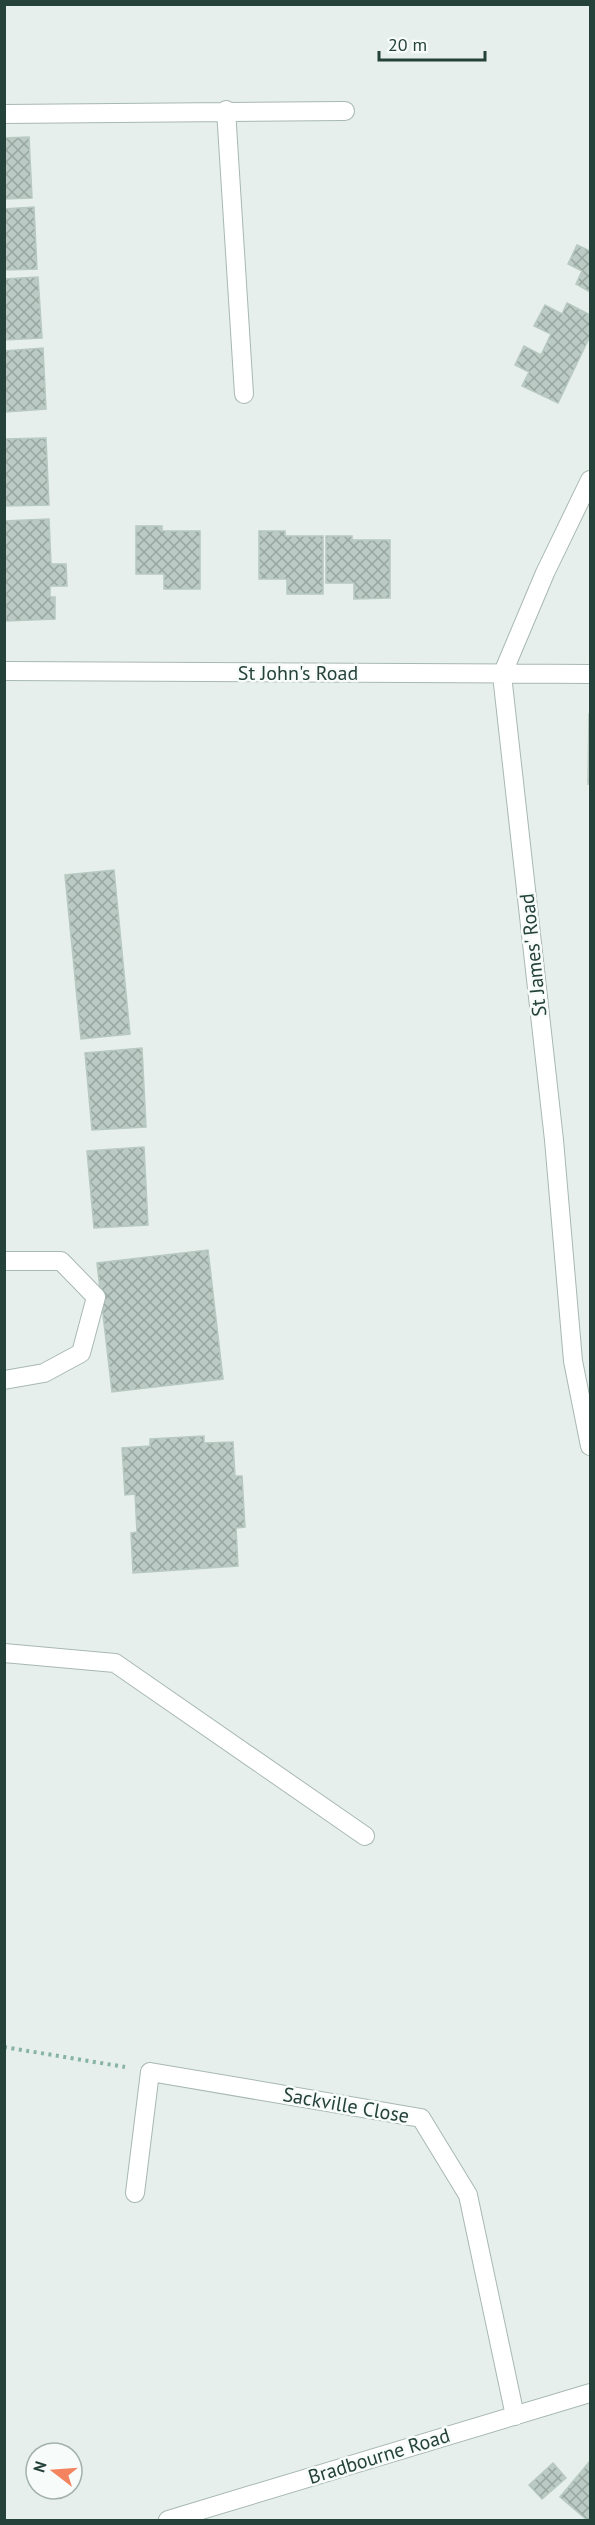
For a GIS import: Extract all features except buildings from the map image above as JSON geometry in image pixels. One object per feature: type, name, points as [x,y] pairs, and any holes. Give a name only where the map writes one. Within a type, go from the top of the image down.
[{"type":"street","points":[[4,114],[226,110],[345,111]]},
{"type":"street","points":[[226,110],[244,394]]},
{"type":"street","name":"St James' Road","points":[[591,480],[544,573],[502,675],[554,1140],[573,1361],[591,1446]]},
{"type":"street","name":"St John's Road","points":[[4,671],[591,674]]},
{"type":"street","points":[[4,1261],[61,1262],[96,1297],[81,1353],[44,1374],[4,1380]]},
{"type":"street","points":[[4,1653],[115,1663],[365,1836]]},
{"type":"street","points":[[135,2193],[150,2072]]},
{"type":"street","name":"Sackville Close","points":[[150,2072],[422,2118],[468,2195],[515,2416]]},
{"type":"street","name":"Bradbourne Road","points":[[168,2520],[591,2393]]},
{"type":"path","points":[[4,2047],[150,2072]]}]
